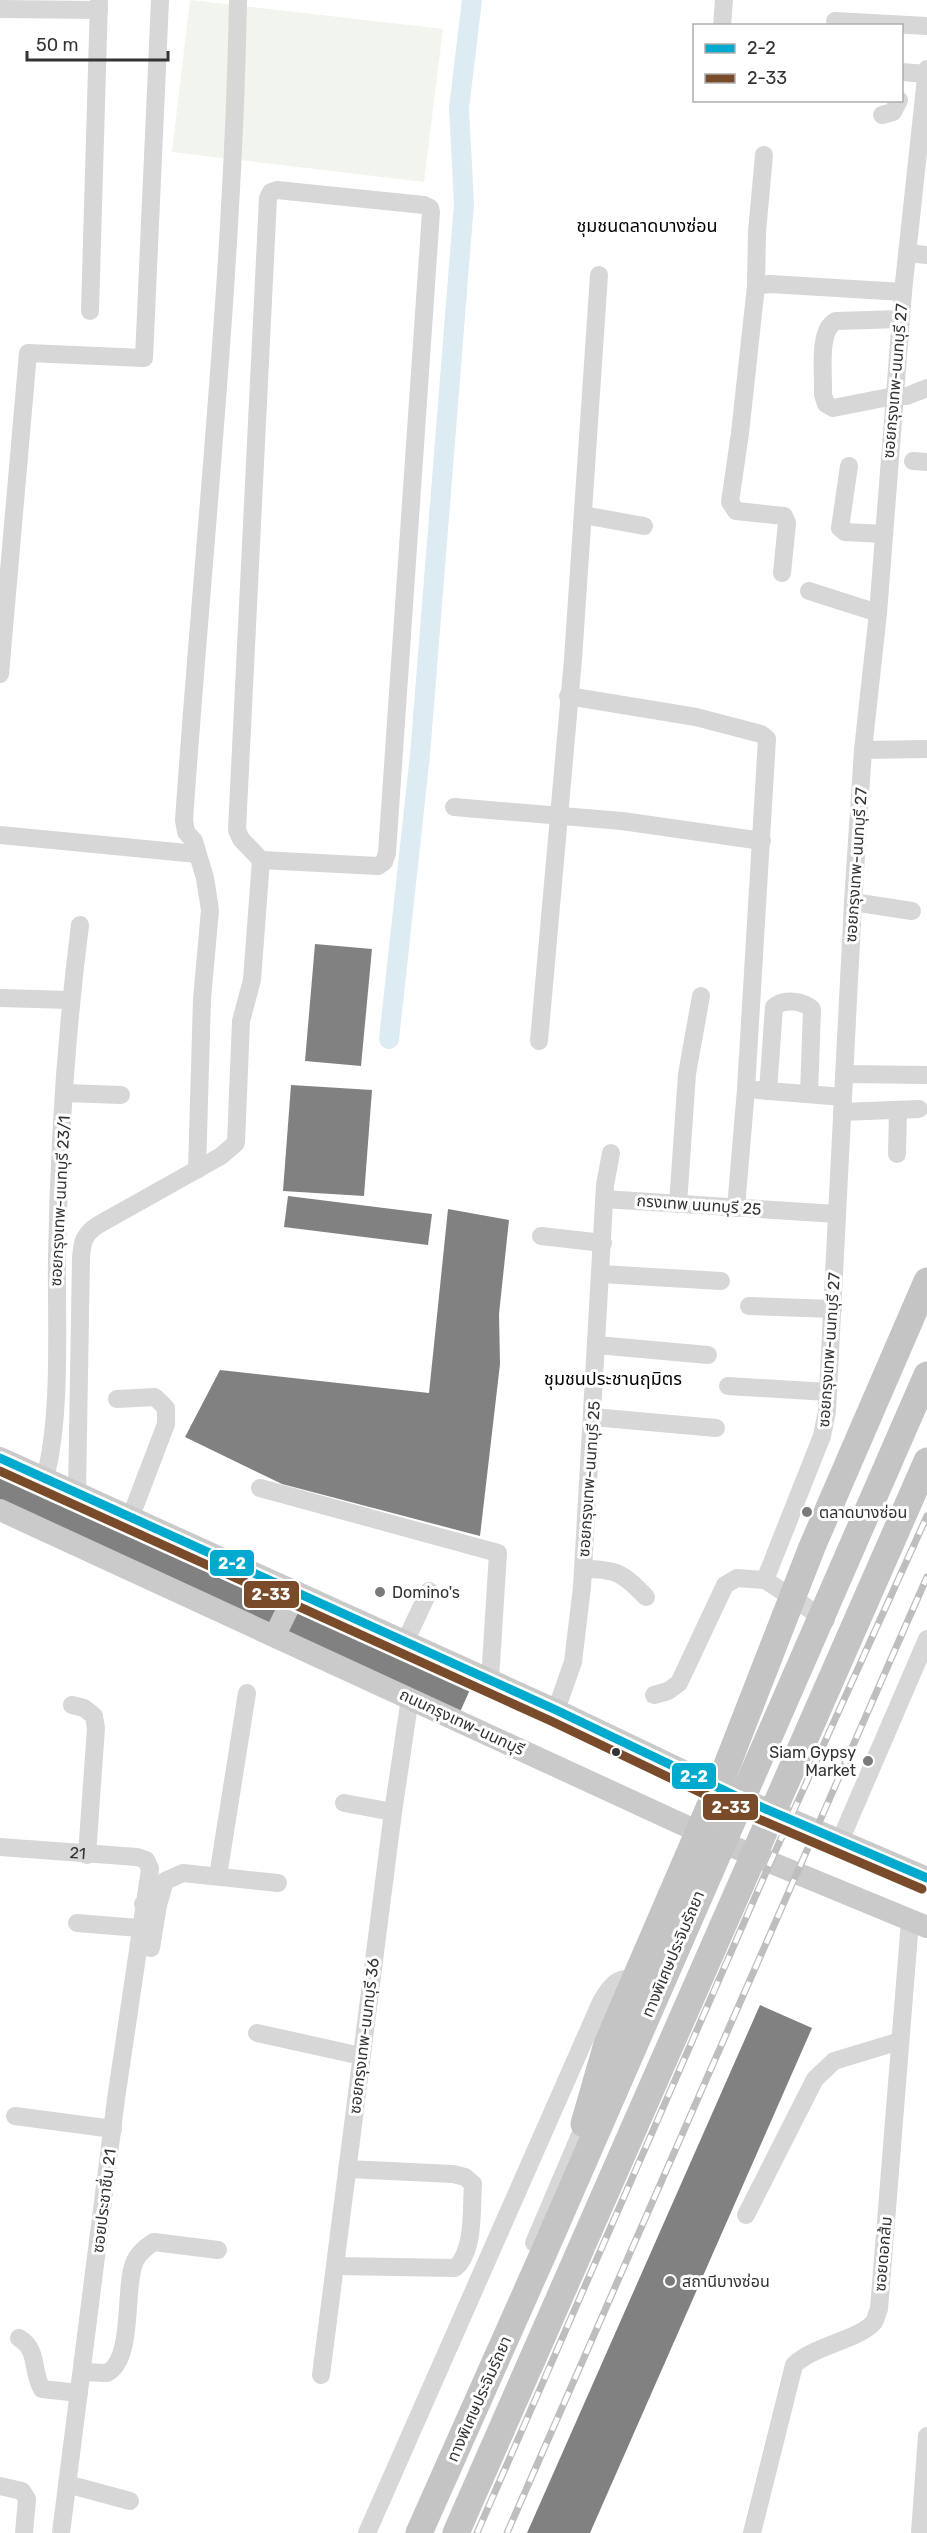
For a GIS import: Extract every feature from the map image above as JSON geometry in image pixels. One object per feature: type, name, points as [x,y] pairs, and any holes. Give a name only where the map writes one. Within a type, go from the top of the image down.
[{"type":"highway","points":[[548,2243],[608,2044],[724,1773],[812,1547],[927,1281]]},
{"type":"highway","name":"ทางพิเศษประจิมรัถยา","points":[[419,2533],[927,1375]]},
{"type":"highway","name":"ทางพิเศษประจิมรัถยา","points":[[456,2533],[927,1461]]},
{"type":"main road","points":[[714,1839],[738,1797],[826,1620],[927,1389]]},
{"type":"main road","points":[[0,1458],[556,1710],[738,1797],[927,1878]]},
{"type":"main road","name":"ถนนกรุงเทพ-นนทบุรี","points":[[0,1510],[714,1839],[918,1924]]},
{"type":"main road","points":[[275,1635],[296,1592]]},
{"type":"street","points":[[0,674],[27,353],[144,358],[160,0]]},
{"type":"street","points":[[197,1170],[202,999],[210,909],[205,878],[194,841],[186,832],[184,820],[225,305],[236,104],[237,0]]},
{"type":"street","points":[[722,24],[724,0]]},
{"type":"street","points":[[0,9],[99,5],[90,311]]},
{"type":"street","points":[[835,21],[890,24]]},
{"type":"street","points":[[903,25],[927,26]]},
{"type":"street","points":[[903,72],[927,71]]},
{"type":"street","name":"ซอยกรุงเทพ-นนทบุรี 27","points":[[765,1580],[822,1436],[828,1392],[863,750],[878,613],[903,292],[927,71]]},
{"type":"street","points":[[882,116],[892,112],[898,102]]},
{"type":"street","points":[[764,155],[757,224],[756,286],[730,502],[736,511],[784,516],[787,523],[782,573]]},
{"type":"street","points":[[77,1493],[81,1258],[84,1238],[87,1232],[98,1225],[230,1151],[236,1143],[241,1021],[252,980],[261,860],[241,839],[237,830],[268,198],[271,192],[277,190],[424,205],[431,212],[386,858],[381,866],[375,867],[261,860]]},
{"type":"street","points":[[907,253],[927,255]]},
{"type":"street","points":[[539,1041],[583,515],[599,275]]},
{"type":"street","points":[[756,286],[903,292]]},
{"type":"street","points":[[901,319],[836,321],[829,324],[824,334],[823,395],[826,404],[833,408],[894,396],[907,396],[927,388]]},
{"type":"street","points":[[849,466],[840,528],[845,532],[884,534]]},
{"type":"street","points":[[583,515],[644,526]]},
{"type":"street","points":[[809,591],[878,613]]},
{"type":"street","points":[[568,696],[696,717],[765,735],[768,748],[736,1208]]},
{"type":"street","points":[[863,750],[927,750]]},
{"type":"street","points":[[454,807],[622,821],[762,841]]},
{"type":"street","points":[[0,835],[197,854]]},
{"type":"street","points":[[853,902],[912,911]]},
{"type":"street","name":"ซอยกรุงเทพ-นนทบุรี 23/1","points":[[45,1478],[54,1415],[57,1244],[70,1000],[80,925]]},
{"type":"street","points":[[678,1204],[687,1074],[701,996]]},
{"type":"street","points":[[0,998],[70,1000]]},
{"type":"street","points":[[768,1091],[773,1012],[778,1004],[792,1002],[807,1005],[812,1010],[809,1094]]},
{"type":"street","points":[[844,1074],[927,1075]]},
{"type":"street","points":[[746,1089],[809,1094],[843,1105],[898,1110],[919,1109]]},
{"type":"street","points":[[66,1093],[121,1095]]},
{"type":"street","points":[[897,1154],[898,1110]]},
{"type":"street","points":[[541,1236],[603,1243],[606,1167],[611,1153]]},
{"type":"street","name":"กรงเทพ นนทบุรี 25","points":[[604,1200],[837,1214]]},
{"type":"street","name":"ซอยกรุงเทพ-นนทบุรี 25","points":[[556,1710],[573,1662],[583,1569],[603,1243]]},
{"type":"street","points":[[601,1274],[721,1281]]},
{"type":"street","points":[[749,1306],[833,1309]]},
{"type":"street","points":[[597,1345],[708,1355]]},
{"type":"street","points":[[729,1386],[828,1392]]},
{"type":"street","points":[[117,1399],[155,1397],[166,1408],[166,1424],[131,1516]]},
{"type":"street","points":[[593,1418],[716,1428]]},
{"type":"street","points":[[260,1488],[498,1553],[490,1680]]},
{"type":"street","points":[[583,1569],[608,1569],[619,1572],[646,1597]]},
{"type":"street","points":[[654,1695],[668,1691],[679,1683],[725,1585],[737,1578],[765,1580],[826,1620]]},
{"type":"street","points":[[405,1642],[429,1591]]},
{"type":"street","points":[[840,1841],[927,1639]]},
{"type":"street","points":[[218,1876],[247,1693]]},
{"type":"street","name":"ซอยกรุงเทพ-นนทบุรี 36","points":[[321,2375],[393,1812],[410,1698]]},
{"type":"street","points":[[72,1705],[84,1708],[94,1716],[96,1728],[87,1855]]},
{"type":"street","points":[[344,1803],[393,1812]]},
{"type":"street","points":[[407,2533],[646,1978],[714,1839]]},
{"type":"street","name":"21","points":[[0,1847],[137,1857],[146,1860],[150,1869]]},
{"type":"street","name":"ซอยประชาชื่น 21","points":[[61,2533],[139,1928],[150,1905],[150,1869]]},
{"type":"street","points":[[151,1948],[150,1905],[170,1877],[183,1873],[278,1883]]},
{"type":"street","points":[[77,1923],[139,1928]]},
{"type":"street","name":"ซอยดอกส้ม","points":[[752,2533],[794,2365],[813,2350],[862,2330],[874,2322],[879,2309],[900,2042],[918,1924]]},
{"type":"street","points":[[367,2533],[601,2001],[612,1984],[623,1977],[646,1978]]},
{"type":"street","points":[[257,2033],[362,2056]]},
{"type":"street","points":[[746,2215],[815,2079],[834,2061],[900,2042]]},
{"type":"street","points":[[15,2116],[113,2129]]},
{"type":"street","points":[[335,2266],[455,2268],[464,2261],[468,2243],[473,2184],[465,2177],[453,2174],[347,2169]]},
{"type":"street","points":[[83,2372],[107,2373],[117,2363],[128,2310],[133,2263],[141,2251],[154,2242],[218,2250]]},
{"type":"street","points":[[19,2338],[30,2344],[34,2356],[36,2379],[42,2389],[79,2393]]},
{"type":"street","points":[[920,2533],[927,2436]]},
{"type":"street","points":[[68,2484],[130,2501]]},
{"type":"street","points":[[0,2486],[22,2491],[27,2499],[24,2533]]},
{"type":"shaded area","points":[[190,0],[443,29],[424,182],[172,152]]},
{"type":"building","points":[[315,944],[372,949],[361,1066],[305,1061]]},
{"type":"building","points":[[291,1085],[372,1090],[364,1196],[283,1191]]},
{"type":"building","points":[[288,1196],[432,1214],[428,1245],[284,1227]]},
{"type":"building","points":[[448,1209],[509,1220],[499,1314],[500,1364],[480,1536],[282,1484],[185,1437],[220,1370],[429,1393]]},
{"type":"building","points":[[0,1452],[478,1672],[455,1723],[0,1514]]},
{"type":"building","name":"สถานีบางซ่อน","points":[[760,2005],[812,2028],[590,2533],[527,2533]]},
{"type":"waterway","points":[[389,1039],[420,755],[464,203],[459,108],[472,0]]},
{"type":"railway","points":[[477,2533],[770,1863],[927,1516]]},
{"type":"railway","points":[[507,2533],[927,1577]]},
{"type":"transit line","name":"2-2","points":[[0,1458],[556,1710],[738,1797],[927,1878]]},
{"type":"transit line","name":"2-33","points":[[0,1471],[551,1721],[733,1808],[922,1889]]},
{"type":"place","name":"ตลาดบางซ่อน","points":[[807,1512]]},
{"type":"place","name":"Domino's","points":[[380,1592]]},
{"type":"place","name":"Siam Gypsy Market","points":[[868,1761]]},
{"type":"place","name":"สถานีบางซ่อน","points":[[670,2281]]},
{"type":"district","name":"ชุมชนตลาดบางซ่อน","points":[[647,226]]},
{"type":"district","name":"ชุมชนประชานฤมิตร","points":[[613,1379]]}]
